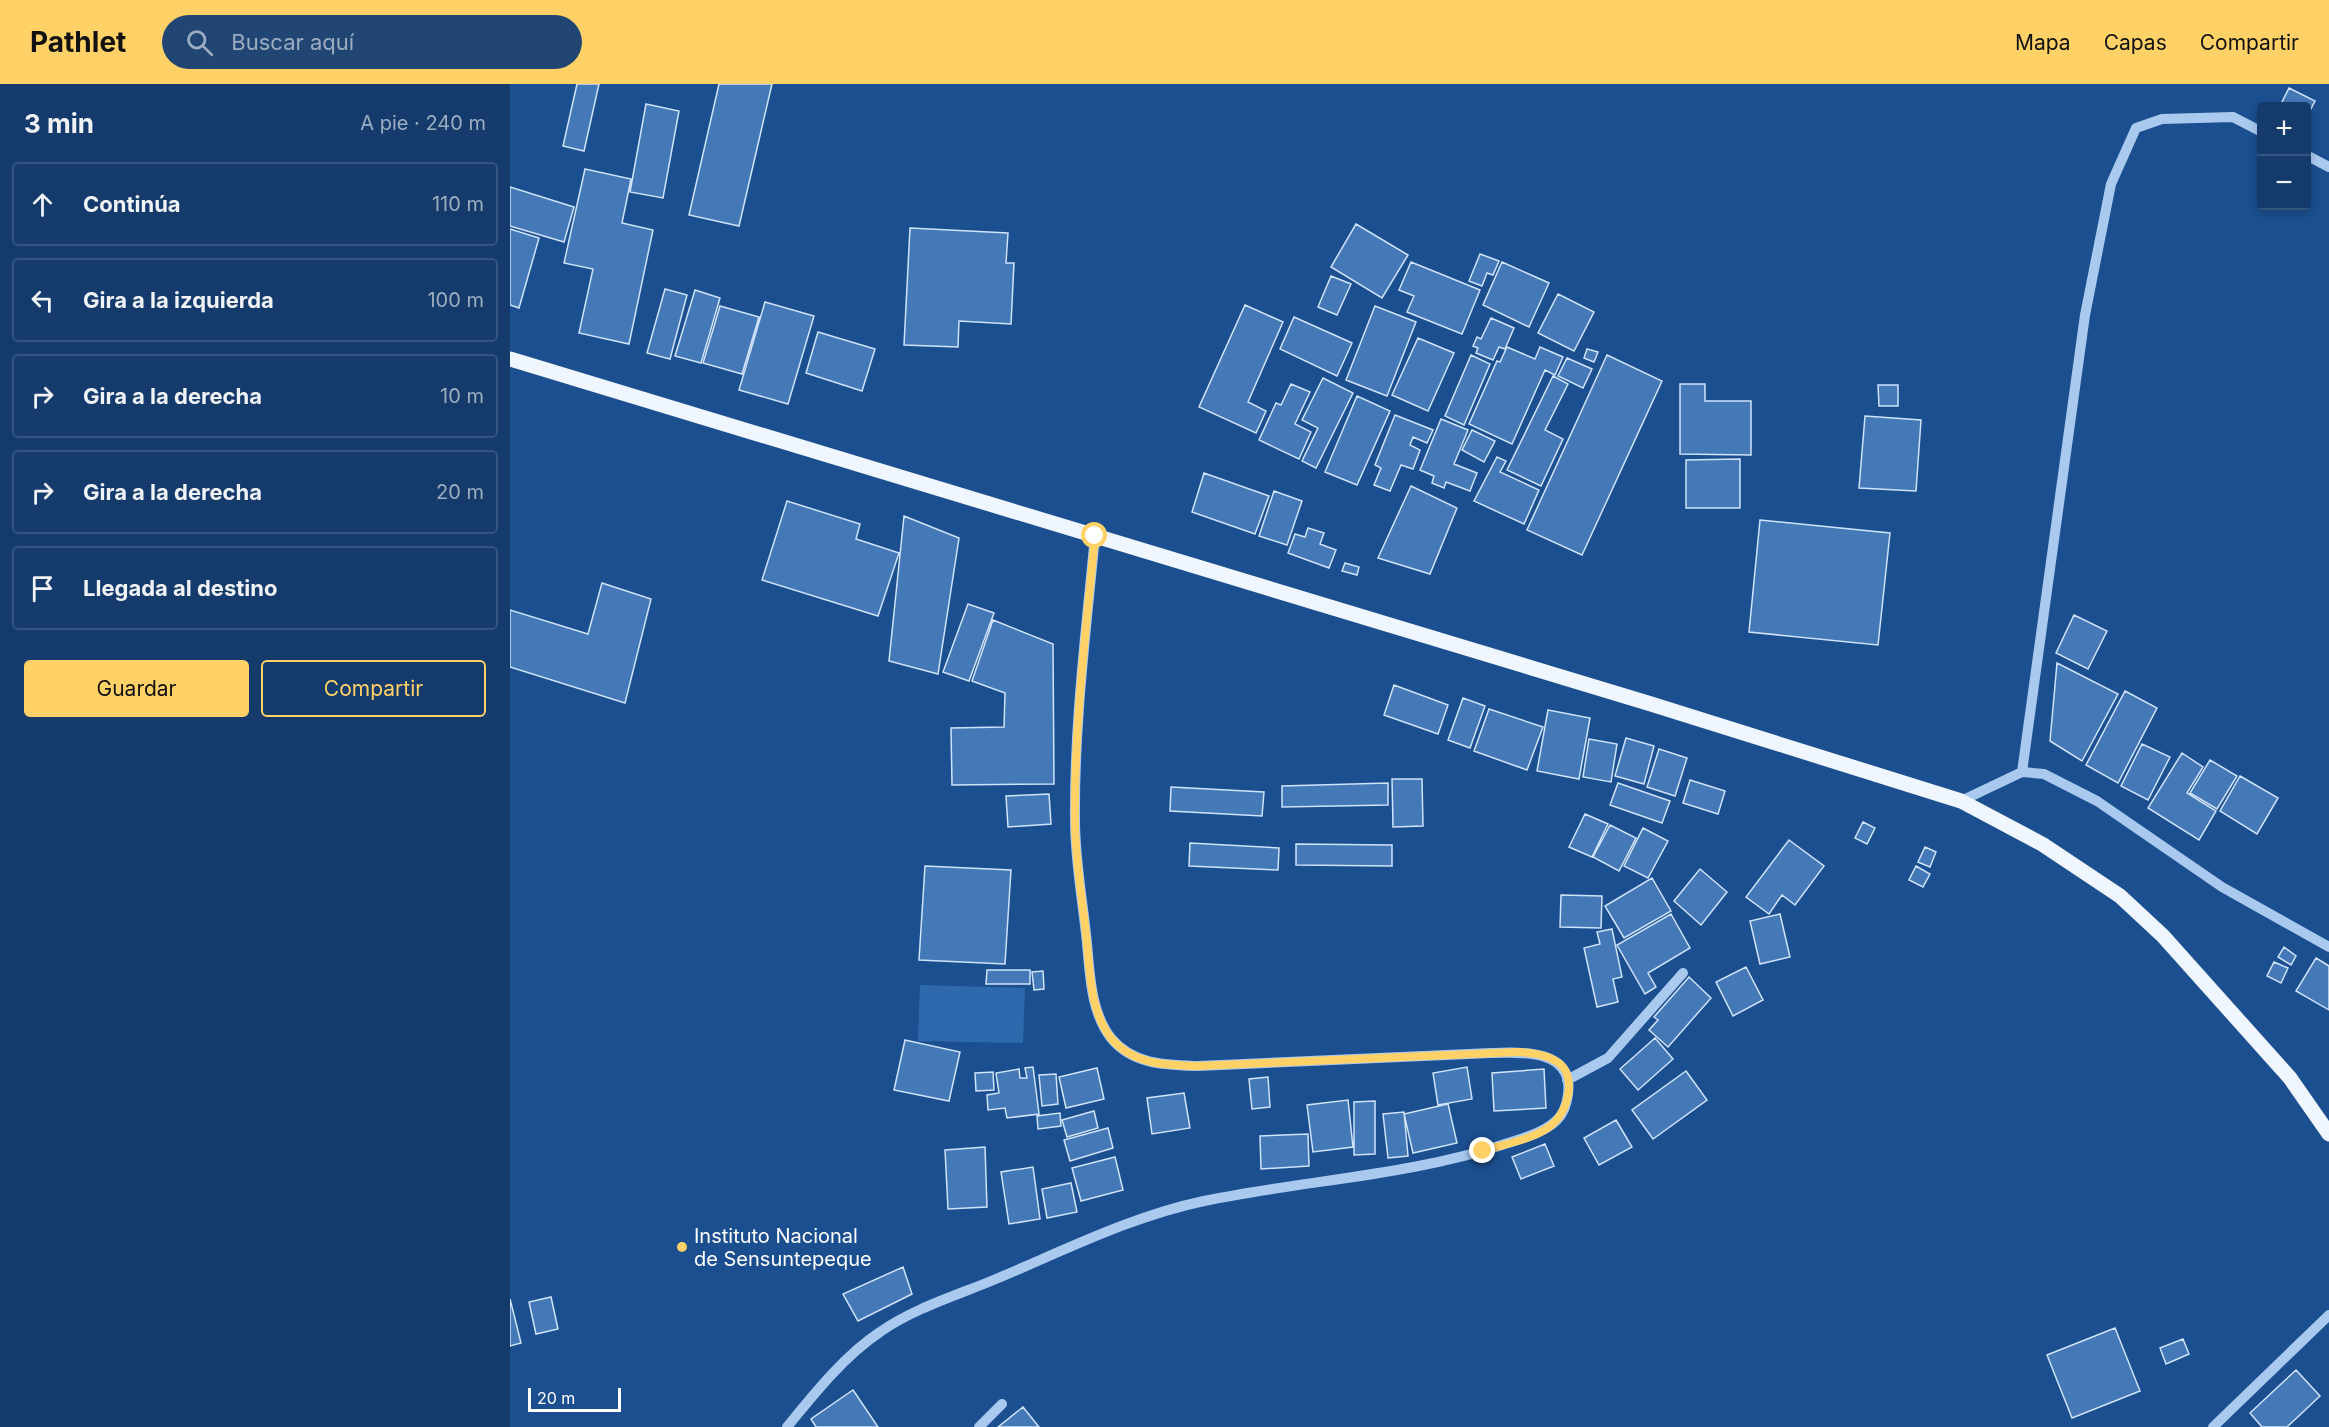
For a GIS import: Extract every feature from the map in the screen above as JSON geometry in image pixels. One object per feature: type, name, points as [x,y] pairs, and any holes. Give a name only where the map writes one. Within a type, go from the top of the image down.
[{"type":"main road","points":[[510,359],[1961,801],[2042,844],[2120,896],[2163,936],[2282,1069],[2329,1134]]},
{"type":"street","points":[[2022,772],[2085,315],[2111,184],[2136,128],[2162,119],[2233,117],[2257,129]]},
{"type":"street","points":[[2309,156],[2329,167]]},
{"type":"street","points":[[787,1427],[847,1361],[879,1332],[907,1316],[1136,1221],[1202,1201],[1413,1167],[1483,1151],[1549,1127],[1560,1117],[1567,1103],[1566,1072],[1554,1060],[1518,1052],[1177,1066],[1135,1059],[1111,1038],[1097,1014],[1090,973],[1075,822],[1079,705],[1095,536]]},
{"type":"street","points":[[1961,801],[2022,772],[2044,774],[2097,801],[2222,887],[2329,947]]},
{"type":"street","points":[[1567,1080],[1608,1058],[1683,973]]},
{"type":"street","points":[[2213,1427],[2329,1315]]},
{"type":"street","points":[[979,1427],[1002,1404]]},
{"type":"shaded area","points":[[920,985],[1025,988],[1023,1043],[918,1041]]},
{"type":"building","points":[[577,84],[599,84],[584,151],[563,146]]},
{"type":"building","points":[[719,84],[772,84],[739,226],[689,215]]},
{"type":"building","points":[[2289,88],[2315,101],[2311,109],[2311,102],[2282,102]]},
{"type":"building","points":[[646,104],[679,111],[663,198],[630,192]]},
{"type":"building","points":[[585,169],[631,179],[622,223],[653,230],[629,344],[579,333],[593,269],[564,263]]},
{"type":"building","points":[[510,187],[574,207],[564,242],[510,226]]},
{"type":"building","points":[[1356,224],[1408,255],[1382,298],[1331,267]]},
{"type":"building","points":[[910,228],[1008,233],[1006,263],[1014,263],[1011,324],[959,321],[958,347],[904,345]]},
{"type":"building","points":[[510,229],[539,238],[519,308],[510,305]]},
{"type":"building","points":[[1480,254],[1499,261],[1493,275],[1487,273],[1482,286],[1469,281]]},
{"type":"building","points":[[1411,262],[1480,290],[1462,334],[1407,312],[1414,296],[1399,290]]},
{"type":"building","points":[[1502,262],[1549,283],[1529,327],[1483,305]]},
{"type":"building","points":[[1331,276],[1351,284],[1337,315],[1318,307]]},
{"type":"building","points":[[665,289],[687,295],[670,359],[647,353]]},
{"type":"building","points":[[695,290],[720,298],[701,363],[675,356]]},
{"type":"building","points":[[1558,294],[1594,312],[1574,351],[1538,333]]},
{"type":"building","points":[[765,302],[814,316],[788,404],[739,390]]},
{"type":"building","points":[[1245,305],[1283,322],[1248,402],[1266,411],[1256,433],[1199,407]]},
{"type":"building","points":[[720,306],[759,317],[742,374],[703,363]]},
{"type":"building","points":[[1375,306],[1416,322],[1387,396],[1346,380]]},
{"type":"building","points":[[1294,317],[1352,343],[1337,376],[1280,349]]},
{"type":"building","points":[[1491,318],[1514,328],[1505,349],[1499,347],[1493,360],[1476,353],[1478,348],[1473,346],[1477,337],[1481,339]]},
{"type":"building","points":[[818,332],[875,349],[862,391],[806,373]]},
{"type":"building","points":[[1418,338],[1454,353],[1428,411],[1392,395]]},
{"type":"building","points":[[1507,347],[1535,359],[1540,347],[1563,357],[1555,375],[1545,370],[1512,444],[1469,424],[1497,361],[1500,362]]},
{"type":"building","points":[[1587,349],[1598,352],[1594,362],[1584,358]]},
{"type":"building","points":[[1471,355],[1490,364],[1464,425],[1445,416]]},
{"type":"building","points":[[1607,355],[1662,381],[1582,555],[1527,530]]},
{"type":"building","points":[[1567,358],[1592,369],[1583,388],[1558,376]]},
{"type":"building","points":[[1553,376],[1568,384],[1545,430],[1563,439],[1541,486],[1507,470]]},
{"type":"building","points":[[1323,378],[1353,393],[1316,468],[1302,461],[1318,428],[1302,420]]},
{"type":"building","points":[[1291,384],[1310,392],[1295,424],[1311,432],[1299,459],[1259,440],[1276,403],[1281,405]]},
{"type":"building","points":[[1680,384],[1705,384],[1705,401],[1751,401],[1751,455],[1680,454]]},
{"type":"building","points":[[1878,385],[1898,385],[1898,406],[1879,406]]},
{"type":"building","points":[[1357,396],[1390,411],[1357,485],[1325,472]]},
{"type":"building","points":[[1395,415],[1433,430],[1427,443],[1413,437],[1410,445],[1420,450],[1413,469],[1401,465],[1390,491],[1374,485],[1381,468],[1375,465]]},
{"type":"building","points":[[1865,416],[1921,420],[1916,491],[1859,488]]},
{"type":"building","points":[[1441,419],[1468,430],[1454,464],[1477,473],[1470,491],[1446,482],[1444,488],[1432,483],[1434,476],[1420,470]]},
{"type":"building","points":[[1472,430],[1495,441],[1484,462],[1462,450]]},
{"type":"building","points":[[1497,457],[1506,461],[1500,472],[1539,490],[1524,524],[1474,501]]},
{"type":"building","points":[[1740,459],[1740,508],[1686,508],[1686,460]]},
{"type":"building","points":[[1204,473],[1269,496],[1255,534],[1192,512]]},
{"type":"building","points":[[1411,486],[1457,508],[1430,574],[1378,558]]},
{"type":"building","points":[[1274,491],[1302,501],[1287,545],[1259,536]]},
{"type":"building","points":[[787,501],[860,524],[856,539],[899,553],[878,616],[762,580]]},
{"type":"building","points":[[904,516],[959,538],[938,674],[889,661]]},
{"type":"building","points":[[1760,520],[1890,533],[1878,645],[1749,632]]},
{"type":"building","points":[[1308,528],[1324,533],[1320,544],[1336,550],[1329,568],[1288,553],[1295,534],[1305,537]]},
{"type":"building","points":[[1345,563],[1359,567],[1357,575],[1342,571]]},
{"type":"building","points":[[602,583],[651,599],[625,703],[510,667],[510,610],[588,634]]},
{"type":"building","points":[[968,604],[994,613],[969,681],[943,672]]},
{"type":"building","points":[[2074,615],[2107,631],[2088,669],[2056,653]]},
{"type":"building","points":[[993,620],[1053,644],[1054,784],[952,785],[951,728],[1004,727],[1005,693],[972,681]]},
{"type":"building","points":[[2057,663],[2118,694],[2082,761],[2050,741]]},
{"type":"building","points":[[1394,685],[1448,705],[1438,734],[1384,715]]},
{"type":"building","points":[[2125,691],[2157,708],[2118,783],[2086,765]]},
{"type":"building","points":[[1463,698],[1485,706],[1470,748],[1448,740]]},
{"type":"building","points":[[1489,709],[1543,727],[1527,770],[1474,751]]},
{"type":"building","points":[[1548,710],[1590,718],[1579,779],[1537,771]]},
{"type":"building","points":[[1626,738],[1654,746],[1644,784],[1615,776]]},
{"type":"building","points":[[1589,739],[1617,744],[1611,782],[1583,777]]},
{"type":"building","points":[[2142,744],[2170,757],[2148,800],[2121,786]]},
{"type":"building","points":[[1659,749],[1687,758],[1675,796],[1647,787]]},
{"type":"building","points":[[2182,753],[2203,767],[2187,793],[2216,811],[2199,840],[2148,808]]},
{"type":"building","points":[[2210,760],[2237,776],[2217,809],[2190,793]]},
{"type":"building","points":[[2240,776],[2278,798],[2257,834],[2220,811]]},
{"type":"building","points":[[1392,779],[1422,779],[1423,826],[1393,827]]},
{"type":"building","points":[[1690,780],[1725,791],[1718,814],[1683,803]]},
{"type":"building","points":[[1388,783],[1388,805],[1282,807],[1282,786]]},
{"type":"building","points":[[1618,783],[1670,801],[1662,823],[1610,805]]},
{"type":"building","points":[[1171,787],[1264,792],[1262,816],[1170,811]]},
{"type":"building","points":[[1049,794],[1051,824],[1008,827],[1006,796]]},
{"type":"building","points":[[1585,814],[1608,824],[1592,857],[1569,847]]},
{"type":"building","points":[[1863,822],[1875,828],[1867,844],[1855,838]]},
{"type":"building","points":[[1610,825],[1636,838],[1619,871],[1593,857]]},
{"type":"building","points":[[1643,828],[1668,841],[1648,878],[1624,866]]},
{"type":"building","points":[[1789,840],[1824,866],[1795,905],[1782,895],[1769,914],[1746,897]]},
{"type":"building","points":[[1190,843],[1279,848],[1278,870],[1189,866]]},
{"type":"building","points":[[1296,844],[1392,845],[1392,866],[1296,865]]},
{"type":"building","points":[[1925,847],[1936,852],[1930,867],[1918,862]]},
{"type":"building","points":[[925,866],[1011,870],[1005,964],[919,960]]},
{"type":"building","points":[[1916,866],[1930,874],[1923,887],[1909,880]]},
{"type":"building","points":[[1700,869],[1727,892],[1701,925],[1674,901]]},
{"type":"building","points":[[1652,878],[1671,911],[1624,938],[1605,906]]},
{"type":"building","points":[[1561,895],[1602,896],[1601,928],[1560,927]]},
{"type":"building","points":[[1671,914],[1690,948],[1648,973],[1656,987],[1645,994],[1617,945]]},
{"type":"building","points":[[1780,914],[1790,957],[1760,964],[1750,921]]},
{"type":"building","points":[[1612,929],[1622,977],[1613,979],[1618,1002],[1597,1007],[1584,948],[1600,944],[1597,932]]},
{"type":"building","points":[[2284,947],[2296,956],[2291,965],[2278,957]]},
{"type":"building","points":[[2316,958],[2329,966],[2329,1010],[2296,991]]},
{"type":"building","points":[[2274,962],[2288,968],[2281,983],[2267,976]]},
{"type":"building","points":[[1746,967],[1763,1000],[1733,1016],[1716,982]]},
{"type":"building","points":[[987,970],[1030,970],[1030,984],[986,984]]},
{"type":"building","points":[[1043,971],[1044,989],[1034,990],[1032,972]]},
{"type":"building","points":[[1689,977],[1711,998],[1668,1047],[1649,1030],[1658,1020],[1654,1017]]},
{"type":"building","points":[[1655,1038],[1673,1059],[1638,1090],[1620,1069]]},
{"type":"building","points":[[905,1040],[960,1052],[949,1101],[894,1090]]},
{"type":"building","points":[[1033,1067],[1039,1114],[1007,1118],[1005,1108],[988,1110],[987,1095],[999,1093],[996,1073],[1019,1069],[1020,1078],[1027,1078],[1025,1068]]},
{"type":"building","points":[[1467,1067],[1472,1099],[1438,1105],[1433,1073]]},
{"type":"building","points":[[1097,1068],[1104,1099],[1066,1108],[1059,1077]]},
{"type":"building","points":[[1544,1069],[1546,1108],[1494,1111],[1492,1073]]},
{"type":"building","points":[[1686,1071],[1707,1100],[1653,1139],[1632,1110]]},
{"type":"building","points":[[993,1072],[994,1090],[976,1091],[975,1073]]},
{"type":"building","points":[[1056,1074],[1058,1104],[1042,1106],[1039,1075]]},
{"type":"building","points":[[1268,1077],[1270,1107],[1252,1109],[1249,1079]]},
{"type":"building","points":[[1184,1093],[1190,1128],[1152,1134],[1147,1098]]},
{"type":"building","points":[[1348,1100],[1353,1147],[1313,1152],[1307,1105]]},
{"type":"building","points":[[1375,1101],[1375,1154],[1354,1155],[1354,1102]]},
{"type":"building","points":[[1448,1104],[1457,1143],[1413,1153],[1404,1114]]},
{"type":"building","points":[[1094,1111],[1098,1128],[1067,1137],[1062,1120]]},
{"type":"building","points":[[1404,1112],[1408,1156],[1388,1158],[1383,1114]]},
{"type":"building","points":[[1060,1113],[1061,1126],[1038,1129],[1037,1116]]},
{"type":"building","points":[[1616,1120],[1632,1147],[1599,1165],[1584,1138]]},
{"type":"building","points":[[1108,1128],[1113,1148],[1070,1161],[1064,1140]]},
{"type":"building","points":[[1308,1134],[1309,1166],[1261,1169],[1260,1136]]},
{"type":"building","points":[[1545,1144],[1554,1166],[1521,1179],[1512,1157]]},
{"type":"building","points":[[985,1147],[987,1207],[948,1209],[945,1150]]},
{"type":"building","points":[[1115,1157],[1123,1190],[1081,1201],[1072,1168]]},
{"type":"building","points":[[1033,1167],[1040,1219],[1009,1224],[1001,1172]]},
{"type":"building","points":[[1071,1183],[1077,1212],[1047,1218],[1042,1189]]},
{"type":"building","points":[[903,1267],[912,1294],[858,1321],[843,1294]]},
{"type":"building","points":[[551,1297],[558,1329],[536,1334],[529,1302]]},
{"type":"building","points":[[510,1299],[521,1343],[510,1346]]},
{"type":"building","points":[[2115,1328],[2140,1391],[2072,1418],[2047,1355]]},
{"type":"building","points":[[2183,1339],[2189,1354],[2166,1364],[2160,1348]]},
{"type":"building","points":[[2296,1370],[2320,1396],[2287,1427],[2262,1427],[2250,1413]]},
{"type":"building","points":[[853,1390],[878,1427],[816,1427],[811,1419]]},
{"type":"building","points":[[1023,1407],[1039,1427],[998,1427]]},
{"type":"place","name":"Instituto Nacional de Sensuntepeque","points":[[682,1247]]},
{"type":"route","points":[[1095,536],[1079,705],[1075,822],[1090,973],[1097,1014],[1111,1038],[1135,1059],[1166,1065],[1198,1066],[1518,1052],[1536,1054],[1561,1065],[1566,1072],[1569,1088],[1567,1103],[1560,1117],[1549,1127],[1535,1134],[1483,1151]]}]
